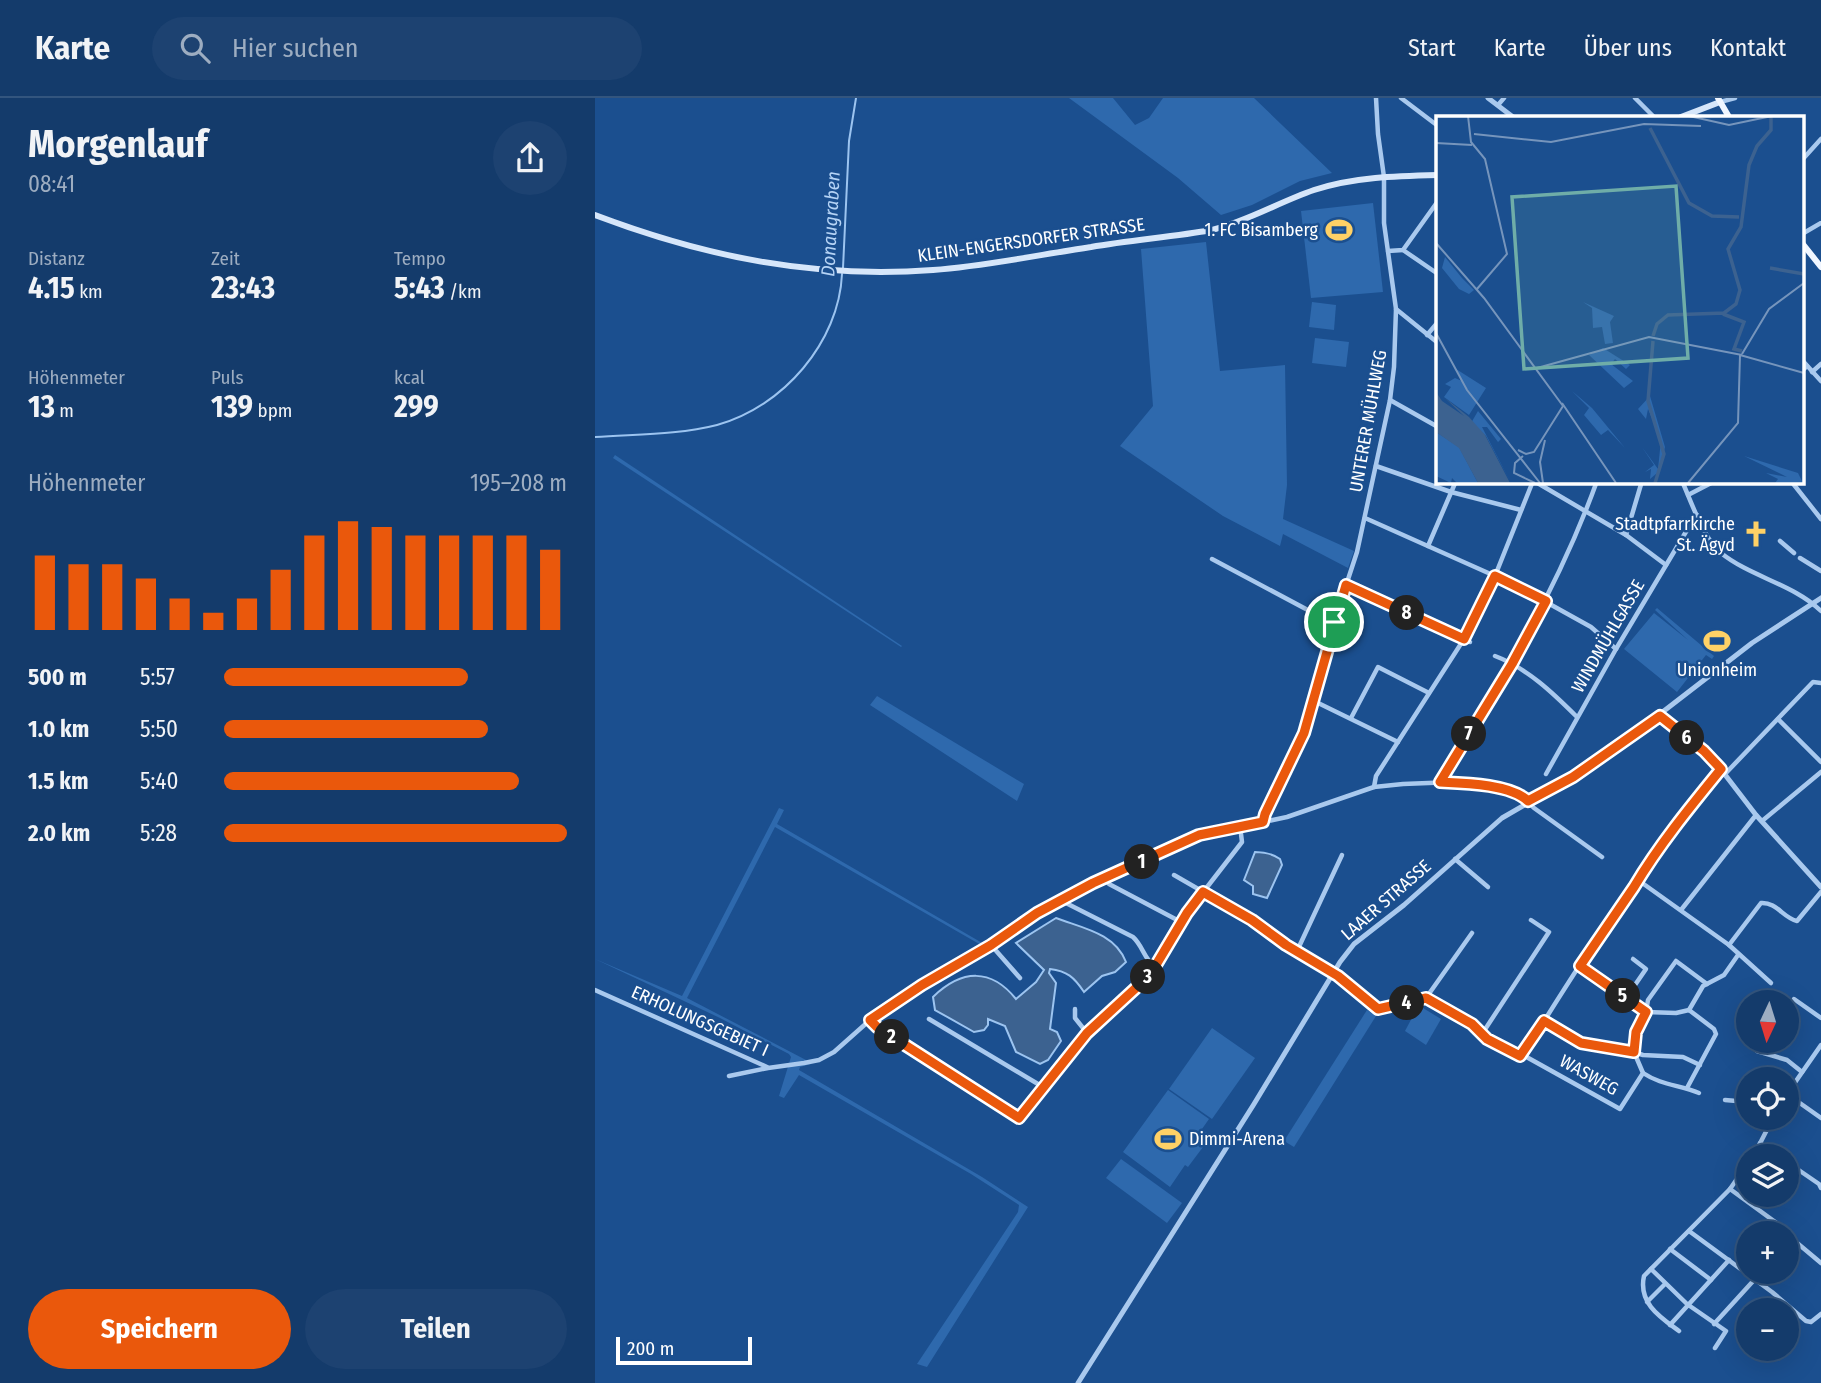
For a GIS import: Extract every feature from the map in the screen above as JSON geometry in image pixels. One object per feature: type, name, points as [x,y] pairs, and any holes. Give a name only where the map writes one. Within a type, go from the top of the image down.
[{"type":"main road","points":[[1683,116],[1719,100],[1728,116]]},
{"type":"main road","name":"KLEIN-ENGERSDORFER STRASSE","points":[[595,215],[716,254],[772,264],[852,272],[946,269],[1204,231],[1244,220],[1324,187],[1384,177],[1436,175]]},
{"type":"main road","points":[[1804,246],[1821,267]]},
{"type":"street","name":"UNTERER MÜHLWEG","points":[[1263,822],[1303,735],[1314,701],[1365,518],[1390,400],[1396,346],[1396,309],[1384,223],[1384,177],[1376,98]]},
{"type":"street","points":[[1401,98],[1436,124]]},
{"type":"street","points":[[1488,98],[1512,116]]},
{"type":"street","points":[[1498,106],[1504,98]]},
{"type":"street","points":[[1635,98],[1653,116]]},
{"type":"street","points":[[1719,100],[1735,98]]},
{"type":"street","points":[[1804,158],[1821,139]]},
{"type":"street","points":[[1403,250],[1436,201]]},
{"type":"street","points":[[1804,233],[1821,223]]},
{"type":"street","points":[[1388,251],[1403,250],[1436,273]]},
{"type":"street","points":[[1396,309],[1436,342]]},
{"type":"street","points":[[1427,335],[1436,324]]},
{"type":"street","points":[[1804,362],[1821,381]]},
{"type":"street","points":[[1812,372],[1821,365]]},
{"type":"street","points":[[1804,370],[1807,366]]},
{"type":"street","points":[[1390,400],[1436,427]]},
{"type":"street","points":[[1376,466],[1451,492],[1521,510]]},
{"type":"street","points":[[1428,546],[1455,483]]},
{"type":"street","points":[[1374,788],[1376,776],[1464,639],[1495,576],[1532,483]]},
{"type":"street","points":[[1536,483],[1626,535],[1666,565]]},
{"type":"street","points":[[1440,782],[1512,664],[1546,601],[1596,483]]},
{"type":"street","points":[[1626,535],[1641,483]]},
{"type":"street","points":[[1683,483],[1697,515],[1721,553],[1821,611]]},
{"type":"street","points":[[1688,495],[1710,483]]},
{"type":"street","points":[[1793,483],[1821,519]]},
{"type":"street","name":"WINDMÜHLGASSE","points":[[1546,774],[1616,649],[1697,515]]},
{"type":"street","points":[[1365,518],[1546,601],[1591,627],[1616,649]]},
{"type":"street","points":[[1780,541],[1794,553]]},
{"type":"street","points":[[1800,558],[1821,571]]},
{"type":"street","points":[[1212,559],[1334,624]]},
{"type":"street","points":[[1346,585],[1470,642]]},
{"type":"street","name":"LAAER STRASSE","points":[[1078,1383],[1354,944],[1392,915],[1491,827],[1528,801],[1573,777],[1660,716],[1752,643],[1821,598]]},
{"type":"street","points":[[1495,656],[1545,686],[1577,717]]},
{"type":"street","points":[[1351,718],[1378,667],[1430,692]]},
{"type":"street","points":[[1426,998],[1472,1024],[1482,1034],[1517,1056],[1523,1055],[1682,816],[1723,771],[1736,763],[1813,682],[1821,682]]},
{"type":"street","points":[[1314,701],[1398,743]]},
{"type":"street","points":[[1660,716],[1704,751],[1723,771],[1756,815],[1821,890],[1797,921],[1793,921],[1772,904],[1761,903],[1729,945]]},
{"type":"street","points":[[1778,719],[1821,762]]},
{"type":"street","points":[[1762,821],[1821,772]]},
{"type":"street","points":[[1240,826],[1242,842],[1181,922],[1145,981],[1087,1033],[1019,1118],[870,1020],[1060,900],[1103,878],[1199,835],[1240,826],[1287,817],[1374,788],[1440,782],[1481,785],[1519,793],[1534,808],[1602,858]]},
{"type":"street","points":[[1681,911],[1756,815]]},
{"type":"street","points":[[1297,951],[1342,855]]},
{"type":"street","points":[[1455,859],[1488,887]]},
{"type":"street","points":[[1174,875],[1252,920],[1333,974],[1378,1009],[1426,998],[1472,933]]},
{"type":"street","points":[[1103,878],[1109,884],[1181,922]]},
{"type":"street","points":[[1638,880],[1729,945],[1771,983]]},
{"type":"street","points":[[1060,900],[1135,939],[1147,960],[1155,967]]},
{"type":"street","points":[[1482,1034],[1549,932],[1531,920]]},
{"type":"street","points":[[991,945],[1020,978]]},
{"type":"street","points":[[1580,966],[1646,1012],[1676,1013],[1689,1010],[1703,986],[1724,975],[1738,955]]},
{"type":"street","points":[[1626,998],[1646,969],[1633,959]]},
{"type":"street","points":[[1634,1052],[1636,1032],[1646,1012],[1648,1000],[1676,961],[1707,984]]},
{"type":"street","name":"ERHOLUNGSGEBIET I","points":[[595,990],[768,1068],[819,1060],[834,1052],[870,1020]]},
{"type":"street","points":[[1799,1003],[1821,1018]]},
{"type":"street","points":[[1075,1009],[1076,1020],[1087,1033]]},
{"type":"street","points":[[1687,1088],[1716,1034],[1714,1029],[1689,1010]]},
{"type":"street","points":[[929,1019],[1043,1087]]},
{"type":"street","points":[[1544,1021],[1581,1043],[1643,1055],[1683,1057],[1700,1065]]},
{"type":"street","points":[[1799,1076],[1820,1047]]},
{"type":"street","name":"WASWEG","points":[[1523,1055],[1620,1109],[1643,1073],[1634,1052]]},
{"type":"street","points":[[1766,1054],[1787,1060],[1802,1072]]},
{"type":"street","points":[[729,1076],[768,1068]]},
{"type":"street","points":[[1643,1073],[1661,1083],[1699,1093]]},
{"type":"street","points":[[1725,1100],[1736,1101]]},
{"type":"street","points":[[1799,1102],[1821,1118]]},
{"type":"street","points":[[1760,1143],[1767,1130]]},
{"type":"street","points":[[1799,1170],[1821,1188]]},
{"type":"street","points":[[1679,1331],[1647,1302],[1642,1288],[1644,1276],[1736,1180]]},
{"type":"street","points":[[1730,1189],[1789,1232],[1790,1237],[1821,1263]]},
{"type":"street","points":[[1689,1231],[1736,1264]]},
{"type":"street","points":[[1670,1249],[1711,1280]]},
{"type":"street","points":[[1670,1325],[1729,1259]]},
{"type":"street","points":[[1650,1269],[1687,1304],[1726,1331],[1715,1348]]},
{"type":"street","points":[[1647,1302],[1665,1284]]},
{"type":"street","points":[[1714,1324],[1750,1284]]},
{"type":"street","points":[[1761,1284],[1802,1318],[1811,1322],[1821,1314]]},
{"type":"shaded area","points":[[1069,98],[1113,98],[1135,125],[1149,118],[1163,98],[1254,98],[1332,173],[1300,181],[1252,205],[1221,215],[1178,178]]},
{"type":"shaded area","points":[[1373,203],[1383,292],[1311,298],[1301,211]]},
{"type":"shaded area","points":[[1206,242],[1220,371],[1285,365],[1287,485],[1283,519],[1354,551],[1348,568],[1283,534],[1280,546],[1223,516],[1120,446],[1153,406],[1141,249]]},
{"type":"shaded area","points":[[1312,302],[1336,305],[1334,330],[1309,327]]},
{"type":"shaded area","points":[[1315,338],[1349,342],[1346,367],[1312,363]]},
{"type":"shaded area","points":[[615,455],[902,646],[613,458]]},
{"type":"shaded area","points":[[1657,608],[1714,656],[1712,659],[1706,655],[1677,692],[1624,649],[1654,613],[1688,640],[1655,610]]},
{"type":"shaded area","points":[[877,696],[1024,784],[1017,801],[870,705]]},
{"type":"shaded area","points":[[779,808],[784,810],[777,824],[984,944],[981,945],[775,827],[687,998],[806,1060],[811,1064],[800,1067],[799,1070],[982,1177],[1028,1207],[927,1367],[917,1364],[1018,1212],[1019,1205],[971,1174],[799,1075],[784,1098],[779,1096],[791,1057],[789,1054],[595,959],[682,996]]},
{"type":"shaded area","points":[[1255,852],[1274,856],[1280,859],[1282,865],[1267,898],[1253,894],[1253,886],[1244,880]]},
{"type":"shaded area","points":[[1056,918],[1106,938],[1121,952],[1126,962],[1115,972],[1102,976],[1084,992],[1070,976],[1050,969],[1049,973],[1056,983],[1050,1029],[1057,1032],[1061,1041],[1048,1060],[1040,1064],[1016,1052],[1005,1026],[988,1019],[984,1030],[974,1032],[935,1010],[933,997],[965,977],[986,977],[997,982],[1016,999],[1036,982],[1044,970],[1016,943]]},
{"type":"shaded area","points":[[1423,1008],[1441,1019],[1426,1045],[1405,1031],[1414,1014]]},
{"type":"shaded area","points":[[1367,1010],[1376,1016],[1294,1147],[1284,1141]]},
{"type":"shaded area","points":[[1212,1028],[1255,1058],[1212,1119],[1169,1089]]},
{"type":"shaded area","name":"Dimmi-Arena","points":[[1168,1090],[1209,1119],[1202,1129],[1208,1134],[1200,1145],[1203,1147],[1188,1167],[1185,1165],[1170,1187],[1123,1152]]},
{"type":"shaded area","points":[[1121,1159],[1182,1203],[1167,1223],[1106,1178]]},
{"type":"waterway","name":"Donaugraben","points":[[843,268],[849,141],[856,98]]},
{"type":"waterway","name":"Donaugraben","points":[[595,437],[672,432],[717,425],[764,403],[785,387],[819,347],[838,299],[842,274]]},
{"type":"place","name":"1. FC Bisamberg","points":[[1339,230]]},
{"type":"place","name":"Stadtpfarrkirche St. Ägyd","points":[[1756,534]]},
{"type":"place","name":"Unionheim","points":[[1717,641]]},
{"type":"place","name":"Dimmi-Arena","points":[[1168,1139]]},
{"type":"route","points":[[1495,576],[1546,601],[1512,664],[1440,782],[1481,785],[1519,793],[1528,801],[1573,777],[1660,716],[1704,751],[1721,769],[1639,875],[1634,887],[1580,966],[1646,1012],[1636,1032],[1634,1052],[1581,1043],[1544,1021],[1523,1055],[1517,1056],[1487,1039],[1476,1026],[1426,998],[1378,1009],[1338,976],[1286,945],[1252,920],[1203,892],[1187,913],[1150,975],[1094,1025],[1019,1118],[870,1020],[922,985],[991,945],[1037,913],[1093,883],[1157,856],[1192,837],[1263,822],[1304,733],[1334,622],[1346,585],[1464,639],[1495,576]]}]
